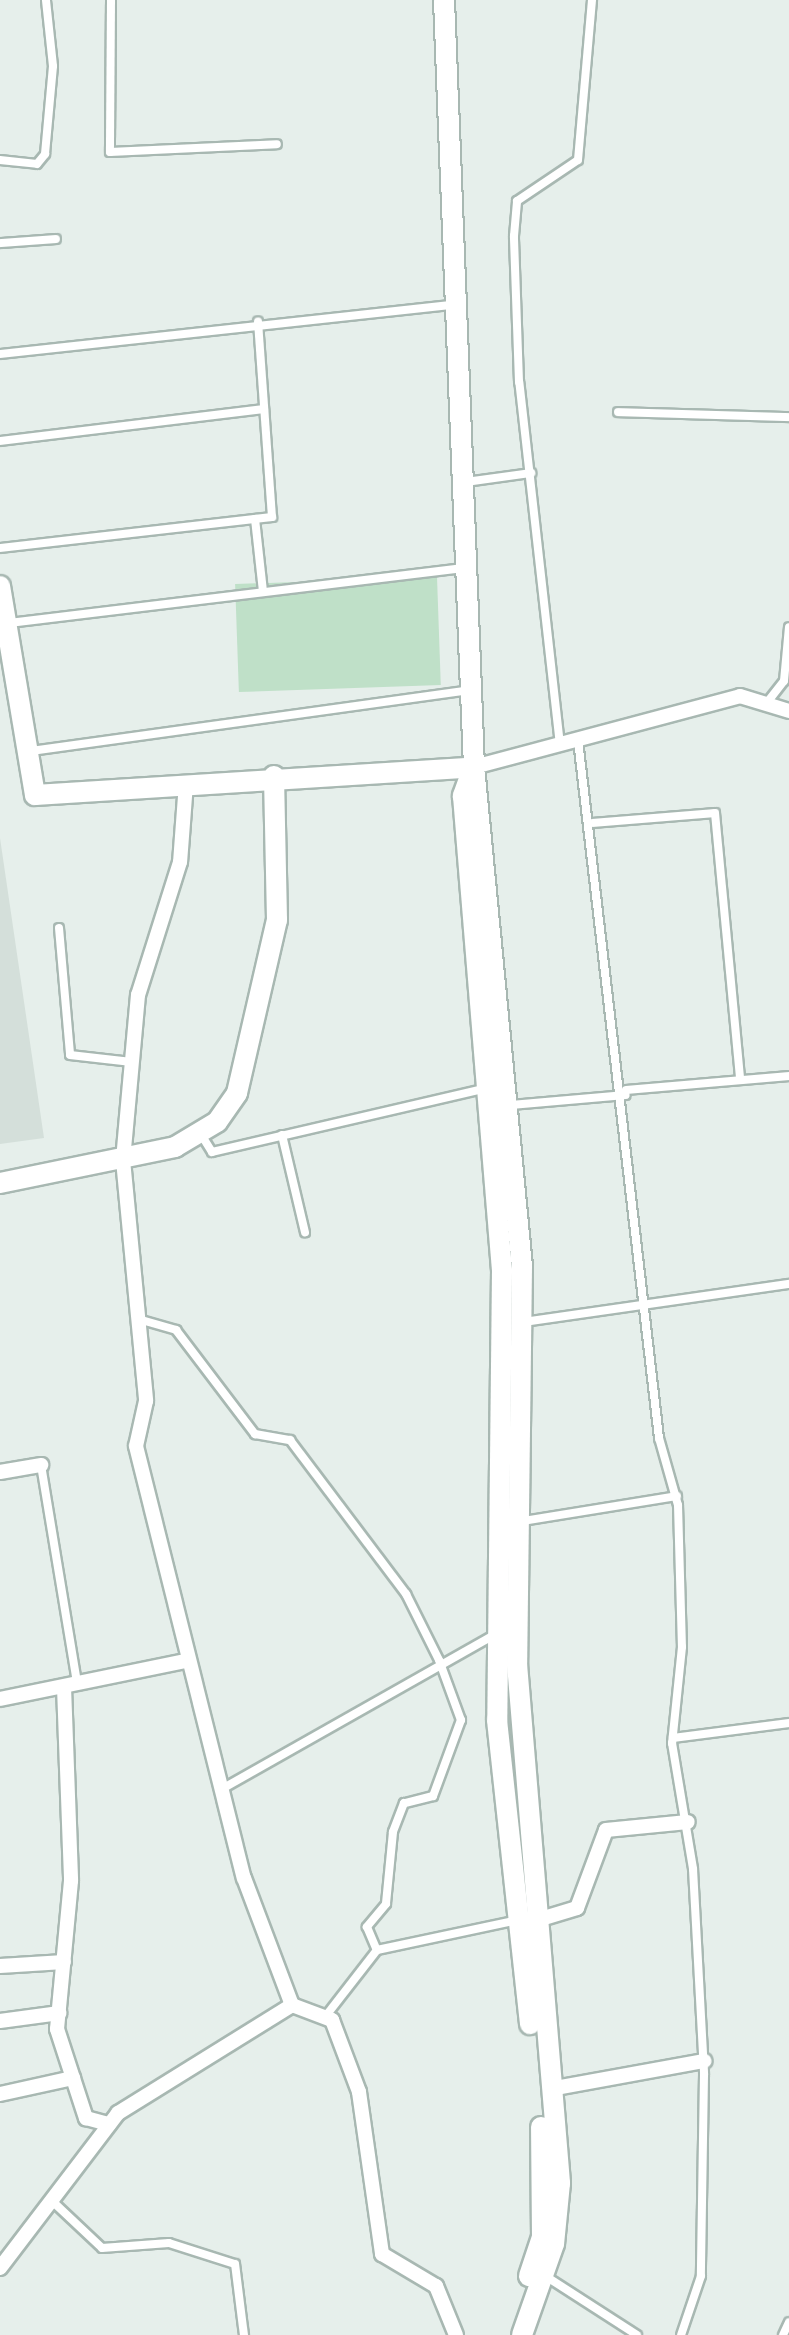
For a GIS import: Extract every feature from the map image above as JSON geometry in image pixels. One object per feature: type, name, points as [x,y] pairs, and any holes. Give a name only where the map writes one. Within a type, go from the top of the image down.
[{"type":"street","points":[[444,0],[474,766],[524,1322],[516,1522],[526,1920],[560,2183],[543,2275],[522,2335]]},
{"type":"street","points":[[0,586],[22,753],[35,794],[474,766],[740,696],[769,700],[789,711]]},
{"type":"street","points":[[474,766],[463,796],[482,1089],[502,1270],[496,1634],[526,1920],[543,2148],[542,2237],[509,2335]]},
{"type":"street","points":[[0,1183],[123,1160],[200,1132],[237,1092],[261,1014],[277,920],[274,776]]},
{"type":"street","points":[[186,782],[180,862],[138,995],[123,1160],[146,1402],[136,1446],[220,1790],[292,2005]]},
{"type":"street","points":[[0,1472],[41,1465]]},
{"type":"street","points":[[0,1699],[186,1661]]},
{"type":"street","points":[[71,1686],[71,1882],[59,2013],[86,2118],[109,2124]]},
{"type":"street","points":[[526,1920],[577,1908],[606,1830],[688,1822]]},
{"type":"street","points":[[0,1966],[64,1962]]},
{"type":"street","points":[[292,2005],[324,2017],[359,2092],[382,2254],[436,2286],[456,2335]]},
{"type":"street","points":[[0,2268],[109,2124],[292,2005]]},
{"type":"street","points":[[0,2021],[59,2013]]},
{"type":"street","points":[[550,2088],[704,2061]]},
{"type":"street","points":[[0,2094],[73,2078]]},
{"type":"lane","points":[[0,160],[37,164],[45,154],[53,66],[46,0]]},
{"type":"lane","points":[[111,0],[110,152],[277,144]]},
{"type":"lane","points":[[560,744],[519,382],[517,201],[578,160],[592,0]]},
{"type":"lane","points":[[0,244],[56,239]]},
{"type":"lane","points":[[0,354],[258,322],[455,305]]},
{"type":"lane","points":[[0,548],[272,517],[258,322]]},
{"type":"lane","points":[[0,441],[264,409]]},
{"type":"lane","points":[[618,412],[789,418]]},
{"type":"lane","points":[[462,483],[531,473]]},
{"type":"lane","points":[[255,519],[263,592]]},
{"type":"lane","points":[[5,623],[465,567]]},
{"type":"lane","points":[[769,700],[784,681],[789,627]]},
{"type":"lane","points":[[22,753],[470,690]]},
{"type":"lane","points":[[578,740],[593,823],[626,1092],[659,1438],[676,1496],[682,1647],[673,1738],[688,1822],[704,2061],[701,2276],[681,2335]]},
{"type":"lane","points":[[593,823],[715,814],[740,1078]]},
{"type":"lane","points":[[59,928],[70,1055],[132,1062]]},
{"type":"lane","points":[[502,1106],[740,1078],[789,1076]]},
{"type":"lane","points":[[200,1132],[212,1152],[482,1089]]},
{"type":"lane","points":[[282,1135],[305,1232]]},
{"type":"lane","points":[[524,1322],[646,1301],[789,1284]]},
{"type":"lane","points":[[138,1320],[176,1330],[255,1434],[290,1440],[406,1594],[439,1660],[461,1720],[432,1796],[404,1803],[393,1832],[386,1904],[368,1927],[377,1950]]},
{"type":"lane","points":[[41,1465],[71,1686]]},
{"type":"lane","points":[[516,1522],[676,1496]]},
{"type":"lane","points":[[220,1790],[439,1660],[496,1634]]},
{"type":"lane","points":[[673,1738],[789,1724]]},
{"type":"lane","points":[[324,2017],[377,1950],[526,1920]]},
{"type":"lane","points":[[50,2198],[102,2248],[170,2243],[235,2264],[244,2335]]},
{"type":"lane","points":[[543,2275],[637,2335]]},
{"type":"lane","points":[[783,2335],[789,2322]]},
{"type":"shaded area","points":[[0,838],[44,1138],[0,1144]]},
{"type":"green space","points":[[437,577],[441,685],[239,692],[235,584]]}]
